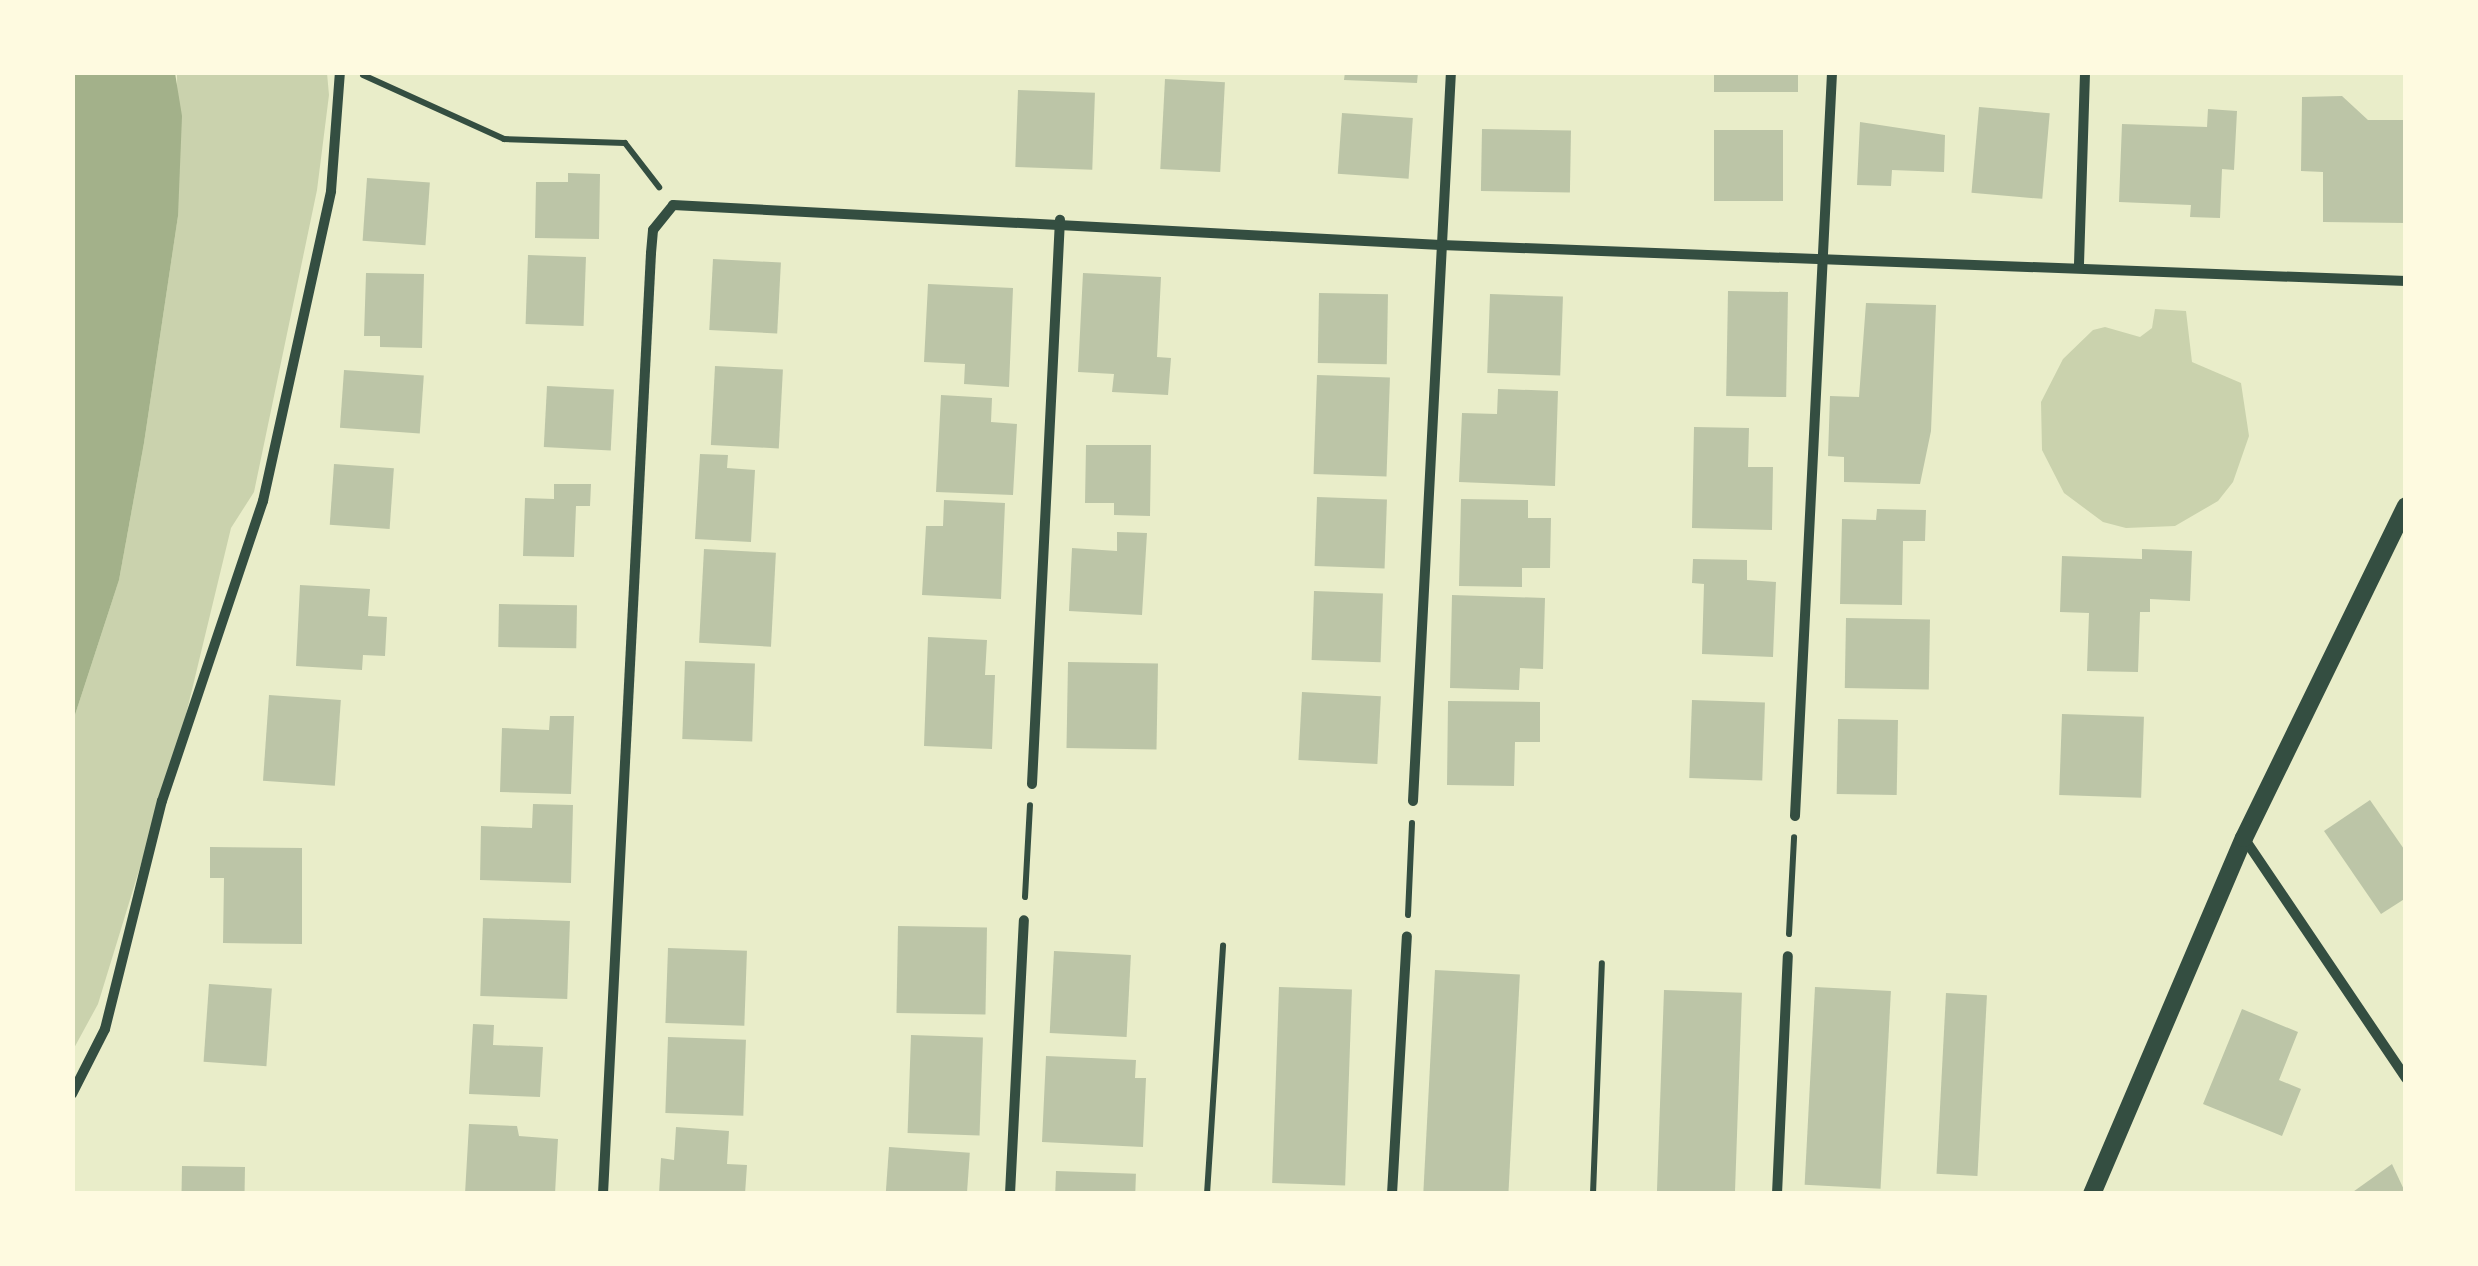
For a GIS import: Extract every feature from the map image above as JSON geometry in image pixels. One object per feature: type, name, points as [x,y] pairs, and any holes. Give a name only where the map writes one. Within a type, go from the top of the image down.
[{"type":"street","points":[[72,1094],[104,1029],[162,802],[263,501],[331,191],[340,72]]},
{"type":"street","points":[[1413,802],[1451,72]]},
{"type":"street","points":[[1795,816],[1832,72]]},
{"type":"street","points":[[2080,264],[2085,72]]},
{"type":"street","points":[[603,1194],[651,253],[653,230],[672,205],[1060,220],[1441,245],[2080,264],[2406,281]]},
{"type":"street","points":[[1032,784],[1060,220]]},
{"type":"street","points":[[2092,1194],[2244,838],[2406,506]]},
{"type":"street","points":[[2244,838],[2406,1078]]},
{"type":"street","points":[[1010,1194],[1024,920]]},
{"type":"street","points":[[1392,1194],[1407,936]]},
{"type":"street","points":[[1777,1194],[1788,956]]},
{"type":"path","points":[[358,72],[504,139],[625,142],[672,205]]},
{"type":"path","points":[[1024,920],[1032,784]]},
{"type":"path","points":[[1407,936],[1413,802]]},
{"type":"path","points":[[1788,956],[1795,816]]},
{"type":"path","points":[[1208,1194],[1223,946]]},
{"type":"path","points":[[1593,1194],[1602,963]]},
{"type":"shaded area","points":[[73,72],[175,73],[182,116],[178,216],[144,443],[119,580],[73,721]]},
{"type":"shaded area","points":[[177,73],[327,73],[329,95],[317,190],[254,492],[231,528],[183,727],[98,1004],[73,1050],[73,721],[119,580],[144,443],[178,216]]},
{"type":"shaded area","points":[[2155,309],[2186,311],[2192,362],[2241,383],[2249,436],[2233,482],[2218,501],[2175,526],[2126,528],[2103,522],[2064,493],[2042,450],[2041,402],[2063,359],[2093,330],[2105,327],[2140,337],[2152,328]]},
{"type":"building","points":[[1345,72],[1418,72],[1417,83],[1344,80]]},
{"type":"building","points":[[1714,72],[1798,72],[1798,92],[1714,92]]},
{"type":"building","points":[[1165,79],[1225,82],[1220,172],[1160,169]]},
{"type":"building","points":[[1018,90],[1095,93],[1092,170],[1015,167]]},
{"type":"building","points":[[2342,96],[2368,120],[2406,120],[2406,223],[2323,222],[2323,172],[2301,171],[2302,97]]},
{"type":"building","points":[[1979,107],[2050,113],[2042,199],[1972,193]]},
{"type":"building","points":[[2208,109],[2237,111],[2234,170],[2222,169],[2220,218],[2190,217],[2191,205],[2119,202],[2122,124],[2207,127]]},
{"type":"building","points":[[1342,113],[1413,118],[1409,179],[1338,174]]},
{"type":"building","points":[[1860,122],[1945,135],[1944,172],[1892,170],[1891,186],[1857,185]]},
{"type":"building","points":[[1482,129],[1571,131],[1570,193],[1481,191]]},
{"type":"building","points":[[1714,130],[1783,130],[1783,201],[1714,201]]},
{"type":"building","points":[[568,173],[600,174],[599,239],[535,238],[536,182],[568,182]]},
{"type":"building","points":[[367,178],[430,182],[425,245],[363,241]]},
{"type":"building","points":[[528,255],[586,257],[584,326],[526,324]]},
{"type":"building","points":[[713,259],[781,263],[777,333],[709,330]]},
{"type":"building","points":[[366,273],[424,274],[422,348],[380,347],[380,336],[364,336]]},
{"type":"building","points":[[1083,273],[1161,277],[1157,357],[1171,358],[1168,395],[1112,392],[1114,374],[1078,372]]},
{"type":"building","points":[[928,284],[1013,288],[1009,387],[964,384],[965,364],[924,362]]},
{"type":"building","points":[[1728,291],[1788,292],[1786,397],[1726,396]]},
{"type":"building","points":[[1319,293],[1388,294],[1387,364],[1318,363]]},
{"type":"building","points":[[1490,294],[1563,297],[1560,375],[1487,373]]},
{"type":"building","points":[[1866,303],[1936,305],[1931,431],[1920,484],[1844,482],[1844,457],[1828,456],[1830,396],[1859,397]]},
{"type":"building","points":[[715,366],[783,370],[779,448],[711,445]]},
{"type":"building","points":[[344,370],[424,376],[420,433],[340,428]]},
{"type":"building","points":[[1317,375],[1390,378],[1387,476],[1314,474]]},
{"type":"building","points":[[547,386],[614,390],[611,450],[544,447]]},
{"type":"building","points":[[1498,389],[1558,391],[1555,486],[1459,482],[1462,413],[1497,414]]},
{"type":"building","points":[[941,395],[992,398],[991,422],[1017,424],[1013,495],[936,492]]},
{"type":"building","points":[[1694,427],[1749,428],[1748,467],[1773,467],[1772,530],[1692,528]]},
{"type":"building","points":[[1086,445],[1151,445],[1150,516],[1114,515],[1114,503],[1085,503]]},
{"type":"building","points":[[700,454],[728,455],[727,468],[755,470],[751,542],[695,539]]},
{"type":"building","points":[[334,464],[394,468],[390,529],[330,525]]},
{"type":"building","points":[[554,484],[591,484],[590,506],[576,506],[574,557],[523,556],[525,498],[554,499]]},
{"type":"building","points":[[1317,497],[1387,499],[1385,568],[1315,566]]},
{"type":"building","points":[[1461,499],[1528,500],[1528,518],[1551,518],[1550,568],[1522,568],[1522,587],[1459,586]]},
{"type":"building","points":[[944,500],[1005,503],[1001,599],[922,595],[926,526],[943,526]]},
{"type":"building","points":[[1877,509],[1926,510],[1925,541],[1903,541],[1902,605],[1840,604],[1842,519],[1876,520]]},
{"type":"building","points":[[1117,532],[1147,533],[1142,615],[1069,611],[1072,548],[1117,551]]},
{"type":"building","points":[[704,549],[776,553],[771,647],[699,643]]},
{"type":"building","points":[[2142,549],[2192,551],[2190,601],[2150,599],[2150,612],[2140,612],[2138,672],[2087,671],[2089,613],[2060,612],[2062,556],[2142,559]]},
{"type":"building","points":[[1693,559],[1747,560],[1747,580],[1776,582],[1773,657],[1702,654],[1704,584],[1692,583]]},
{"type":"building","points":[[300,585],[370,589],[368,616],[387,617],[385,656],[363,655],[362,670],[296,666]]},
{"type":"building","points":[[1314,591],[1383,593],[1381,662],[1312,660]]},
{"type":"building","points":[[1452,595],[1545,598],[1543,669],[1520,668],[1519,690],[1450,688]]},
{"type":"building","points":[[499,604],[577,605],[576,648],[498,647]]},
{"type":"building","points":[[1846,618],[1930,619],[1929,689],[1845,688]]},
{"type":"building","points":[[928,637],[987,640],[985,675],[995,675],[992,749],[924,746]]},
{"type":"building","points":[[685,661],[755,663],[752,741],[682,739]]},
{"type":"building","points":[[1068,662],[1158,664],[1156,750],[1066,748]]},
{"type":"building","points":[[1302,692],[1381,696],[1377,764],[1298,760]]},
{"type":"building","points":[[269,695],[341,700],[335,786],[263,781]]},
{"type":"building","points":[[1692,700],[1765,703],[1762,781],[1689,778]]},
{"type":"building","points":[[1448,701],[1540,702],[1540,742],[1515,742],[1514,786],[1447,785]]},
{"type":"building","points":[[2062,714],[2144,717],[2141,798],[2059,795]]},
{"type":"building","points":[[550,716],[574,716],[571,794],[500,792],[502,728],[549,730]]},
{"type":"building","points":[[1838,719],[1898,720],[1897,795],[1837,794]]},
{"type":"building","points":[[2370,800],[2406,852],[2406,898],[2381,914],[2324,831]]},
{"type":"building","points":[[533,804],[573,805],[571,883],[480,880],[481,826],[532,828]]},
{"type":"building","points":[[210,847],[302,848],[302,944],[223,943],[224,878],[210,878]]},
{"type":"building","points":[[483,918],[570,921],[567,999],[480,996]]},
{"type":"building","points":[[898,926],[987,928],[985,1015],[896,1013]]},
{"type":"building","points":[[668,948],[747,951],[744,1026],[665,1023]]},
{"type":"building","points":[[1054,951],[1131,955],[1127,1037],[1050,1033]]},
{"type":"building","points":[[1435,970],[1520,974],[1508,1194],[1423,1194]]},
{"type":"building","points":[[209,984],[272,988],[266,1066],[204,1062]]},
{"type":"building","points":[[1279,987],[1352,990],[1345,1185],[1272,1183]]},
{"type":"building","points":[[1815,987],[1891,991],[1881,1189],[1805,1185]]},
{"type":"building","points":[[1664,990],[1742,993],[1735,1194],[1657,1194]]},
{"type":"building","points":[[1946,993],[1987,995],[1977,1176],[1937,1174]]},
{"type":"building","points":[[2242,1009],[2298,1032],[2279,1080],[2301,1089],[2282,1136],[2203,1104]]},
{"type":"building","points":[[473,1024],[494,1025],[493,1045],[543,1047],[540,1097],[469,1094]]},
{"type":"building","points":[[911,1035],[983,1038],[980,1135],[908,1133]]},
{"type":"building","points":[[668,1037],[746,1040],[743,1116],[665,1113]]},
{"type":"building","points":[[1046,1056],[1136,1060],[1135,1078],[1146,1078],[1143,1147],[1042,1142]]},
{"type":"building","points":[[469,1124],[517,1126],[519,1136],[558,1139],[555,1194],[465,1194]]},
{"type":"building","points":[[676,1127],[729,1131],[727,1164],[747,1165],[745,1194],[659,1194],[661,1158],[674,1160]]},
{"type":"building","points":[[889,1147],[970,1153],[967,1194],[886,1194]]},
{"type":"building","points":[[2392,1164],[2406,1194],[2350,1194]]},
{"type":"building","points":[[182,1166],[245,1167],[245,1194],[182,1194]]},
{"type":"building","points":[[1056,1171],[1136,1174],[1135,1194],[1055,1194]]}]
